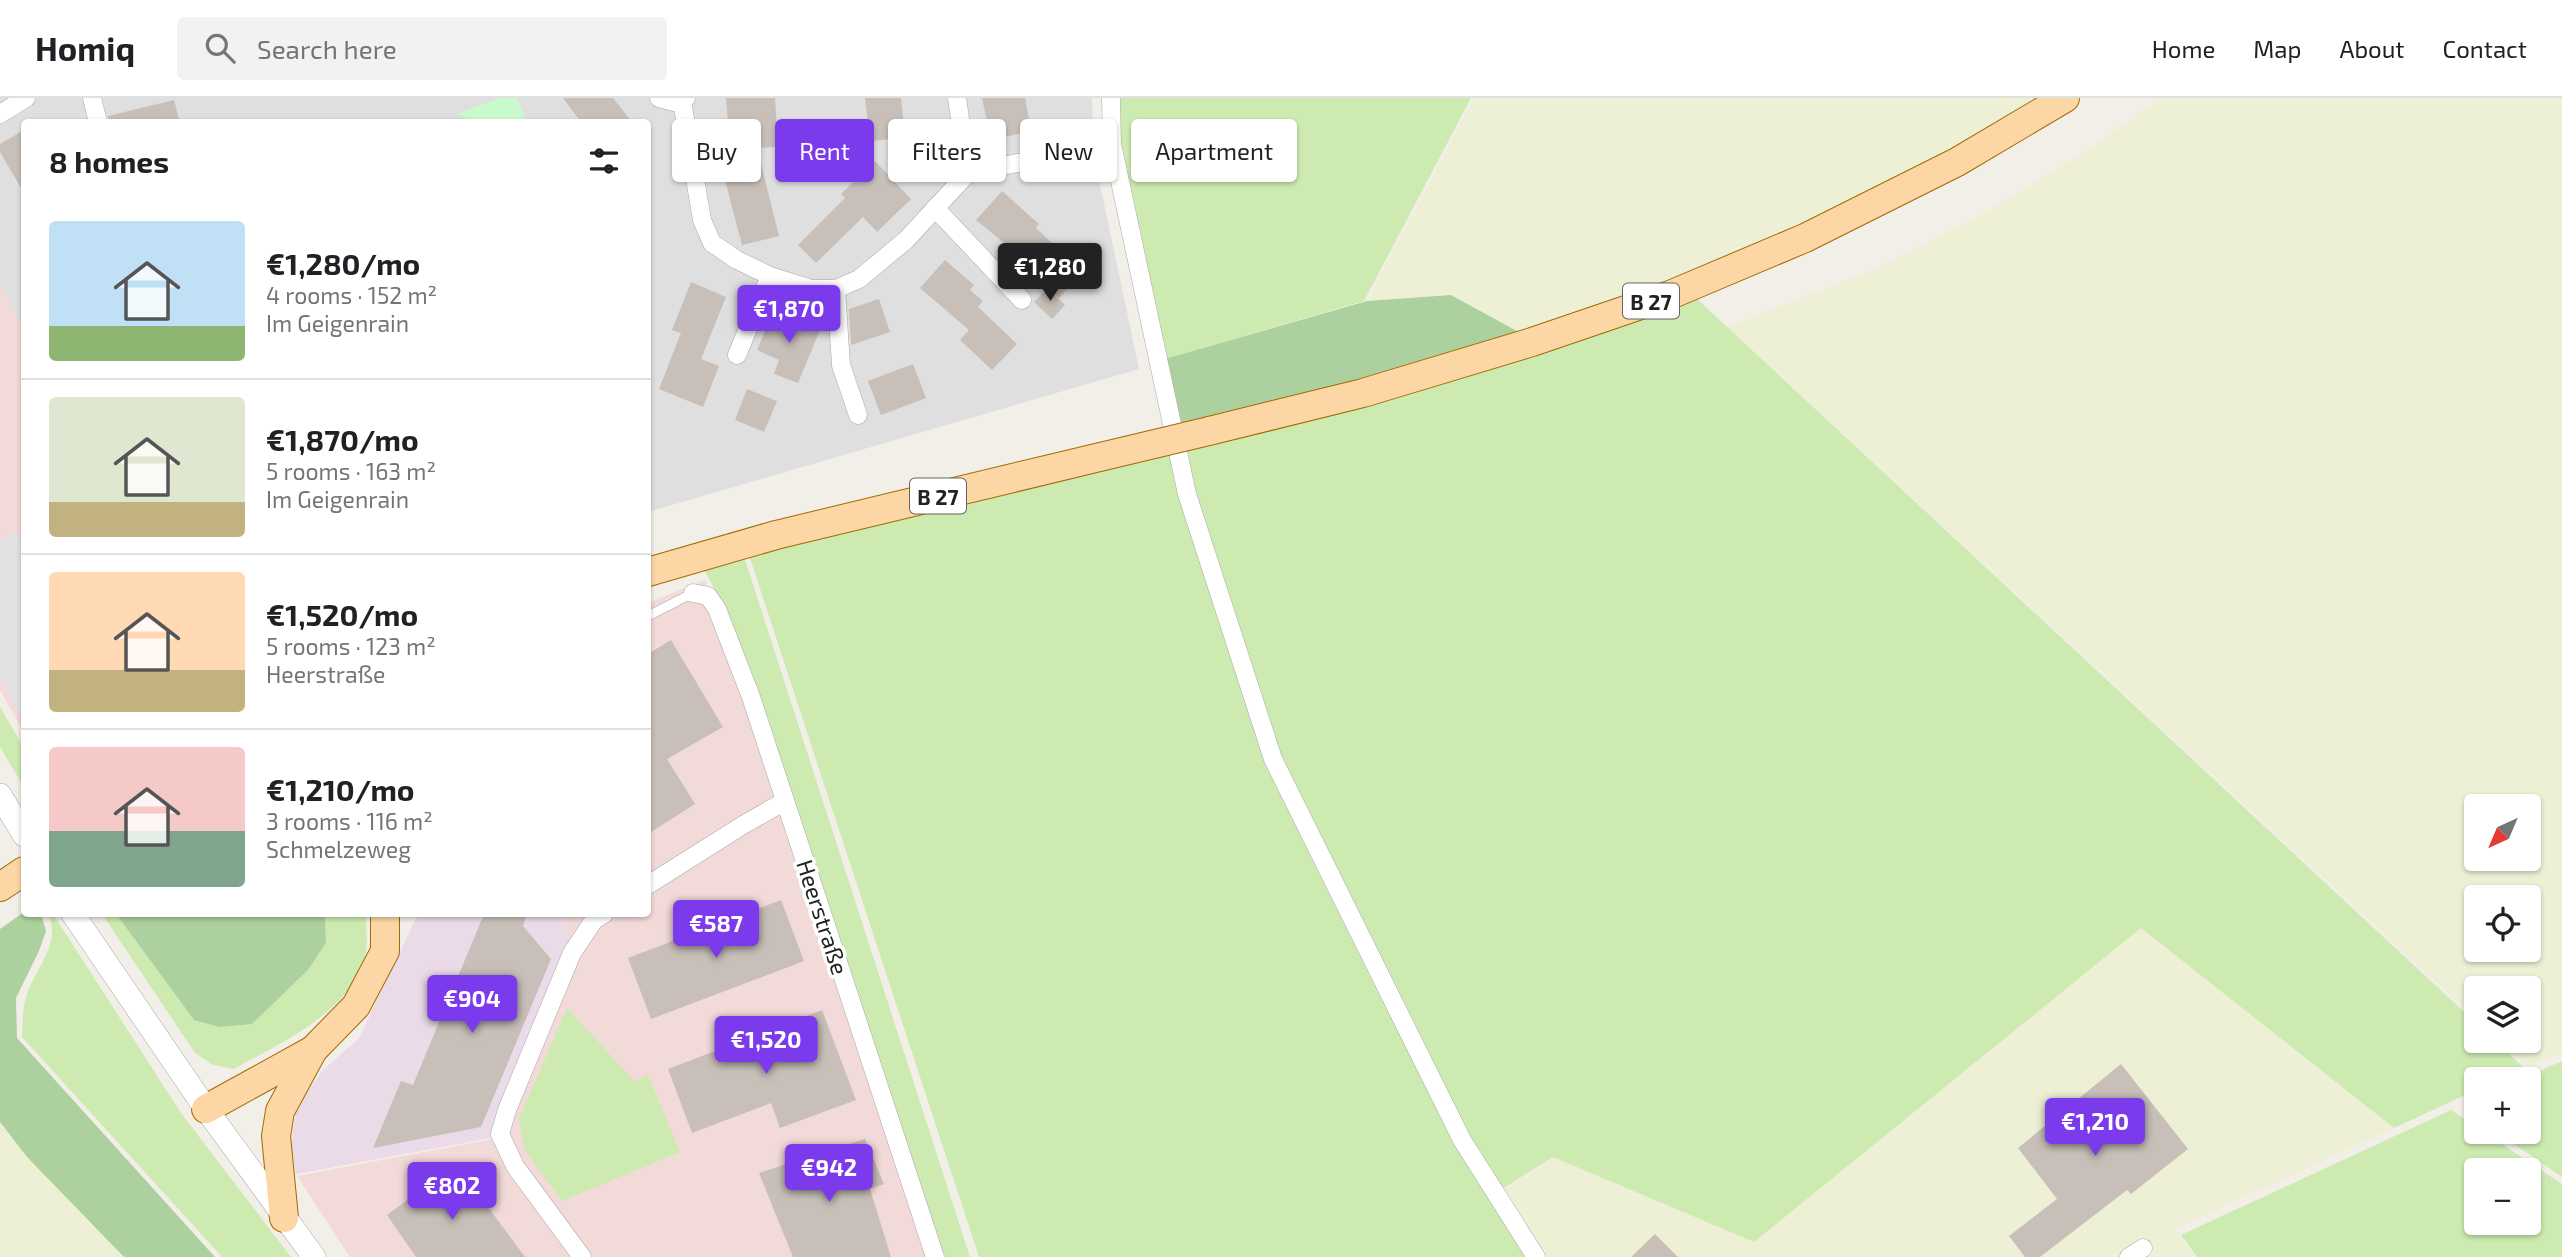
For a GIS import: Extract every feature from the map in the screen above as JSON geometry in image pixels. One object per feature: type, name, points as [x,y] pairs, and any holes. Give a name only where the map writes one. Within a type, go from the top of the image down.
[{"type":"main road","name":"B 27","points":[[651,571],[776,535],[1363,393],[1532,342],[1670,295],[1816,232],[1957,162],[2065,98]]},
{"type":"main road","points":[[0,887],[21,873]]},
{"type":"main road","points":[[206,1109],[313,1049],[356,1006],[385,951],[385,917]]},
{"type":"main road","points":[[284,1218],[276,1136],[280,1111],[313,1049]]},
{"type":"street","points":[[0,114],[26,98]]},
{"type":"street","points":[[92,98],[97,119]]},
{"type":"street","points":[[659,98],[674,102],[684,99],[702,220],[712,243],[737,260],[770,276],[812,289],[836,289],[859,279],[906,240],[960,182]]},
{"type":"street","points":[[957,98],[960,119]]},
{"type":"street","points":[[1111,98],[1111,119]]},
{"type":"street","points":[[1117,167],[1187,494],[1273,759],[1462,1140],[1536,1257]]},
{"type":"street","points":[[935,208],[1022,300]]},
{"type":"street","points":[[737,355],[770,276]]},
{"type":"street","points":[[836,289],[841,365],[858,415]]},
{"type":"street","name":"Heerstraße","points":[[693,593],[708,596],[717,609],[751,697],[936,1257]]},
{"type":"street","points":[[0,795],[21,830]]},
{"type":"street","points":[[651,883],[785,802]]},
{"type":"street","points":[[75,917],[206,1109],[314,1257]]},
{"type":"street","points":[[582,1257],[514,1166],[500,1134],[507,1110],[572,953],[594,920],[599,917]]},
{"type":"lane","points":[[651,614],[693,593]]},
{"type":"shaded area","points":[[0,98],[1092,98],[1093,119],[1020,119],[1020,182],[1099,182],[1139,369],[651,511],[651,119],[21,119],[21,323],[0,283]]},
{"type":"shaded area","points":[[0,283],[21,323],[21,728],[0,690]]},
{"type":"shaded area","points":[[15,532],[21,543],[21,715],[0,679],[0,540]]},
{"type":"shaded area","points":[[705,580],[795,838],[932,1257],[350,1257],[297,1176],[503,1137],[577,960],[560,917],[651,917],[651,602]]},
{"type":"shaded area","points":[[417,917],[560,917],[575,955],[497,1137],[296,1174],[291,1146],[296,1107],[323,1070],[359,1038]]},
{"type":"green space","points":[[500,98],[517,98],[525,119],[465,119],[459,113]]},
{"type":"green space","points":[[1116,98],[1471,98],[1364,301],[1161,360],[1117,140]]},
{"type":"green space","points":[[1474,98],[2043,98],[1938,159],[1808,223],[1528,337],[1451,295],[1367,301]]},
{"type":"green space","points":[[2162,98],[2562,98],[2562,1052],[2528,1067],[2513,1053],[2541,1053],[2541,976],[2464,976],[2464,1008],[1728,327],[1878,268],[1988,211],[2085,152]]},
{"type":"green space","points":[[1682,285],[2464,1012],[2464,1053],[2508,1053],[2523,1067],[2464,1067],[2464,1096],[2394,1128],[2141,928],[1754,1242],[1553,1157],[1499,1191],[1467,1139],[1276,758],[1177,434]]},
{"type":"green space","points":[[1451,295],[1528,337],[1175,427],[1161,360],[1367,301]]},
{"type":"green space","points":[[1171,434],[1270,758],[1533,1257],[979,1257],[745,543]]},
{"type":"green space","points":[[740,544],[970,1257],[940,1257],[718,596],[697,556]]},
{"type":"green space","points":[[0,707],[21,743],[21,782],[0,747]]},
{"type":"green space","points":[[21,914],[21,917],[42,917],[46,931],[16,998],[17,1038],[215,1257],[124,1257],[27,1157],[0,1122],[0,929]]},
{"type":"green space","points":[[49,917],[55,917],[181,1113],[291,1257],[222,1257],[22,1037],[25,999],[50,945]]},
{"type":"green space","points":[[104,917],[118,917],[194,1020],[287,990],[308,970],[326,943],[325,917],[366,917],[365,957],[357,977],[329,1010],[292,1037],[234,1069],[213,1065],[195,1053]]},
{"type":"green space","points":[[118,917],[325,917],[326,943],[308,970],[252,1024],[220,1027],[194,1020]]},
{"type":"green space","points":[[2141,928],[2394,1128],[2175,1229],[2195,1257],[1542,1257],[1501,1191],[1553,1157],[1754,1242]]},
{"type":"green space","points":[[567,1008],[635,1082],[648,1075],[680,1152],[562,1201],[524,1149],[519,1119]]},
{"type":"green space","points":[[2562,1061],[2562,1177],[2541,1163],[2541,1158],[2534,1158],[2514,1144],[2541,1144],[2541,1070]]},
{"type":"green space","points":[[2451,1110],[2464,1119],[2464,1144],[2502,1144],[2523,1158],[2464,1158],[2464,1235],[2541,1235],[2541,1170],[2562,1184],[2562,1257],[2197,1257],[2181,1235]]},
{"type":"green space","points":[[0,1122],[27,1157],[124,1257],[0,1257]]},
{"type":"building","points":[[563,98],[613,98],[630,119],[579,119]]},
{"type":"building","points":[[726,98],[775,98],[775,147],[761,148],[761,119],[728,119]]},
{"type":"building","points":[[865,98],[901,98],[903,119],[888,119],[888,139],[874,141],[874,119],[867,119]]},
{"type":"building","points":[[982,98],[1025,98],[1029,119],[1020,119],[1020,133],[1006,137],[1006,119],[986,119]]},
{"type":"building","points":[[174,100],[179,119],[108,119],[108,116]]},
{"type":"building","points":[[21,132],[21,188],[0,152],[0,144]]},
{"type":"building","points":[[874,162],[888,175],[888,182],[895,182],[911,199],[877,232],[863,217],[816,263],[798,245],[845,198],[841,194],[853,182],[874,182]]},
{"type":"building","points":[[761,164],[779,236],[742,245],[725,182],[761,182]]},
{"type":"building","points":[[1002,191],[1039,224],[1036,228],[1083,272],[1059,298],[1020,263],[1016,267],[997,251],[1004,243],[976,220]]},
{"type":"building","points":[[945,260],[974,285],[970,290],[983,301],[978,307],[1017,344],[992,370],[960,340],[969,330],[920,288]]},
{"type":"building","points":[[691,282],[726,297],[701,359],[719,366],[703,407],[659,389],[681,333],[672,330]]},
{"type":"building","points":[[1048,288],[1065,305],[1052,319],[1034,302]]},
{"type":"building","points":[[879,299],[890,332],[851,345],[849,309]]},
{"type":"building","points":[[774,310],[820,330],[798,383],[774,374],[779,360],[757,350]]},
{"type":"building","points":[[913,364],[926,398],[881,415],[868,381]]},
{"type":"building","points":[[747,389],[777,401],[764,432],[735,420]]},
{"type":"building","points":[[671,640],[723,727],[667,759],[695,804],[651,832],[651,652]]},
{"type":"building","points":[[781,900],[804,961],[651,1019],[628,958]]},
{"type":"building","points":[[483,917],[526,917],[523,926],[551,959],[481,1127],[373,1148],[401,1081],[413,1085]]},
{"type":"building","points":[[822,1010],[856,1100],[780,1128],[771,1103],[692,1133],[668,1069]]},
{"type":"building","points":[[2121,1064],[2188,1149],[2131,1194],[2127,1190],[2040,1257],[2025,1257],[2009,1236],[2057,1199],[2018,1148]]},
{"type":"building","points":[[865,1139],[884,1184],[870,1189],[891,1257],[793,1257],[759,1173]]},
{"type":"building","points":[[456,1164],[525,1257],[416,1257],[387,1215]]},
{"type":"building","points":[[1655,1234],[1678,1257],[1631,1257]]}]
